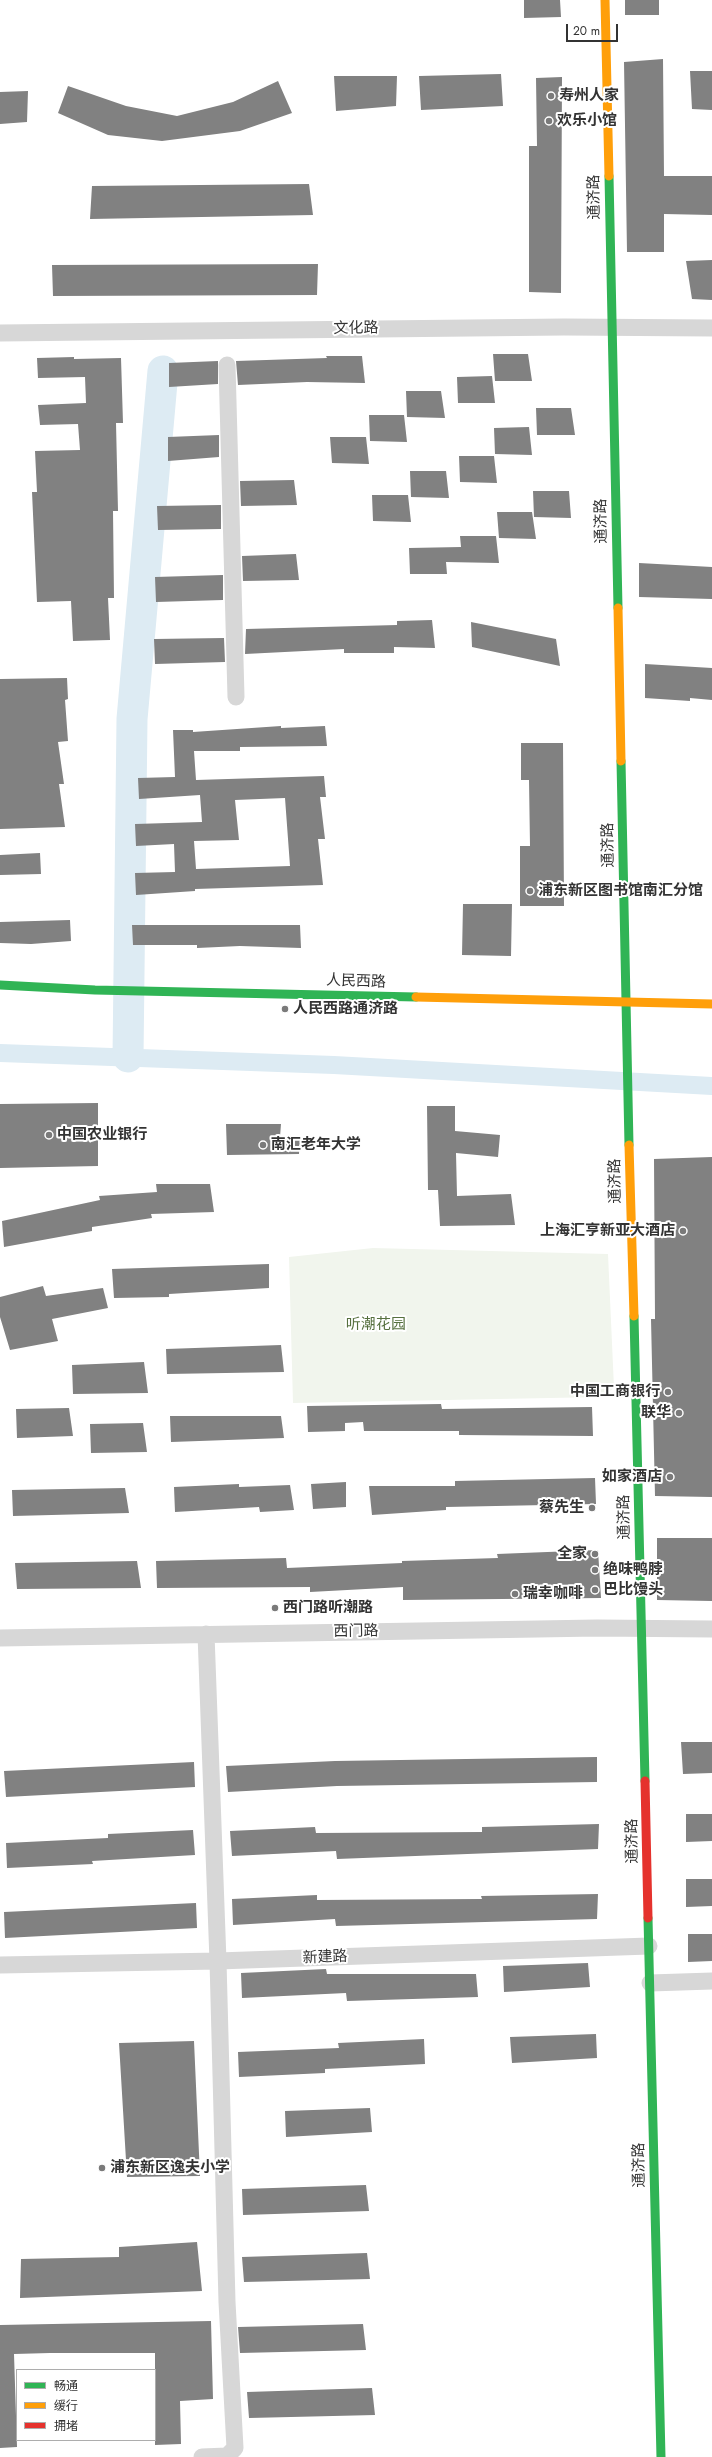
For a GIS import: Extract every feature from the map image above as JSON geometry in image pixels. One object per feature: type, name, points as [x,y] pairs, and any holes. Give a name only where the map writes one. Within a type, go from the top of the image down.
[{"type":"street","name":"通济路","points":[[605,0],[627,1055],[661,2457]]},
{"type":"street","name":"文化路","points":[[0,333],[612,327],[712,328]]},
{"type":"street","points":[[227,365],[236,697]]},
{"type":"street","name":"人民西路","points":[[0,985],[96,990],[626,1004],[712,1004]]},
{"type":"street","name":"西门路","points":[[0,1638],[642,1628],[712,1629]]},
{"type":"street","points":[[202,2457],[227,2456],[235,2448],[227,2302],[218,1961],[206,1634]]},
{"type":"street","name":"新建路","points":[[0,1965],[218,1961],[649,1946]]},
{"type":"street","points":[[650,1983],[712,1981]]},
{"type":"green space","name":"听潮花园","points":[[373,1248],[608,1254],[614,1388],[601,1397],[293,1403],[289,1257]]},
{"type":"building","points":[[524,0],[560,0],[561,17],[524,18]]},
{"type":"building","points":[[625,0],[659,0],[659,15],[625,15]]},
{"type":"building","points":[[663,59],[664,176],[712,176],[712,215],[664,214],[664,252],[627,252],[624,62]]},
{"type":"building","points":[[690,71],[712,71],[712,110],[692,109]]},
{"type":"building","points":[[501,74],[503,106],[421,110],[419,76]]},
{"type":"building","points":[[334,76],[397,76],[396,106],[336,111]]},
{"type":"building","points":[[562,77],[561,293],[529,292],[529,146],[537,146],[536,78]]},
{"type":"building","points":[[278,81],[292,113],[240,131],[162,141],[108,135],[58,113],[68,86],[126,106],[177,116],[233,102]]},
{"type":"building","points":[[28,91],[27,122],[0,124],[0,92]]},
{"type":"building","points":[[309,184],[313,215],[90,219],[92,186]]},
{"type":"building","points":[[712,260],[712,300],[692,299],[686,261]]},
{"type":"building","points":[[318,264],[317,295],[53,296],[52,265]]},
{"type":"building","points":[[493,354],[528,354],[532,381],[495,381]]},
{"type":"building","points":[[326,356],[362,356],[365,383],[307,382],[238,385],[236,361],[327,358]]},
{"type":"building","points":[[74,357],[74,359],[121,358],[123,423],[116,423],[118,511],[113,511],[114,598],[108,598],[110,640],[73,641],[71,601],[37,602],[32,492],[37,492],[35,451],[80,450],[78,424],[40,425],[38,405],[86,403],[85,377],[38,378],[37,358]]},
{"type":"building","points":[[218,361],[218,384],[169,387],[169,363]]},
{"type":"building","points":[[492,376],[495,403],[458,403],[457,377]]},
{"type":"building","points":[[406,391],[441,391],[445,418],[407,417]]},
{"type":"building","points":[[536,408],[571,408],[575,435],[537,435]]},
{"type":"building","points":[[369,415],[404,415],[407,442],[370,441]]},
{"type":"building","points":[[529,427],[532,455],[495,454],[494,428]]},
{"type":"building","points":[[219,435],[219,457],[168,461],[168,437]]},
{"type":"building","points":[[330,437],[366,437],[369,464],[332,463]]},
{"type":"building","points":[[459,456],[494,456],[497,483],[460,482]]},
{"type":"building","points":[[410,471],[446,471],[449,498],[411,497]]},
{"type":"building","points":[[294,480],[297,505],[241,506],[240,481]]},
{"type":"building","points":[[533,491],[569,491],[571,518],[534,517]]},
{"type":"building","points":[[372,495],[408,495],[411,522],[373,521]]},
{"type":"building","points":[[221,505],[221,529],[158,530],[157,506]]},
{"type":"building","points":[[497,512],[532,512],[536,539],[499,538]]},
{"type":"building","points":[[460,536],[496,536],[499,563],[446,562],[447,574],[410,574],[409,548],[461,547]]},
{"type":"building","points":[[296,554],[299,580],[243,581],[242,556]]},
{"type":"building","points":[[639,563],[712,567],[712,599],[639,597]]},
{"type":"building","points":[[223,575],[223,600],[156,602],[155,577]]},
{"type":"building","points":[[432,620],[435,648],[394,647],[394,653],[344,653],[344,649],[245,654],[246,629],[397,625],[397,621]]},
{"type":"building","points":[[471,622],[556,639],[560,666],[472,647]]},
{"type":"building","points":[[224,638],[225,662],[155,664],[154,639]]},
{"type":"building","points":[[645,664],[712,668],[712,700],[690,698],[690,701],[645,698]]},
{"type":"building","points":[[67,678],[68,699],[65,700],[68,741],[58,742],[64,784],[59,784],[65,827],[0,829],[0,679]]},
{"type":"building","points":[[281,726],[281,728],[325,726],[327,746],[240,747],[240,751],[194,751],[196,780],[324,776],[326,797],[320,797],[325,839],[318,839],[323,885],[195,889],[195,891],[136,895],[135,873],[175,872],[174,844],[136,846],[135,824],[202,822],[200,795],[139,799],[138,778],[175,777],[173,730],[193,730],[193,732]],"holes":[[[285,798],[290,866],[196,869],[194,841],[239,840],[235,800]]]},
{"type":"building","points":[[521,743],[563,743],[564,906],[520,906],[520,846],[530,846],[529,780],[521,780]]},
{"type":"building","points":[[40,853],[41,874],[0,875],[0,855]]},
{"type":"building","points":[[463,904],[512,904],[511,956],[462,955]]},
{"type":"building","points":[[70,920],[71,941],[31,944],[0,943],[0,922]]},
{"type":"building","points":[[132,925],[300,925],[301,948],[240,946],[197,948],[197,945],[133,945]]},
{"type":"building","name":"中国农业银行","points":[[98,1103],[98,1166],[0,1168],[0,1104]]},
{"type":"building","points":[[427,1106],[455,1106],[455,1131],[500,1135],[498,1157],[456,1153],[457,1196],[511,1194],[515,1225],[440,1226],[438,1190],[428,1190]]},
{"type":"building","name":"南汇老年大学","points":[[226,1124],[281,1124],[280,1137],[300,1136],[299,1154],[227,1155]]},
{"type":"building","points":[[712,1157],[712,1497],[655,1496],[651,1319],[655,1319],[654,1159]]},
{"type":"building","points":[[156,1184],[210,1184],[214,1212],[151,1214],[152,1218],[92,1227],[92,1231],[4,1247],[2,1221],[100,1200],[99,1196],[157,1192]]},
{"type":"building","points":[[269,1264],[269,1288],[169,1294],[169,1297],[114,1298],[112,1269]]},
{"type":"building","points":[[43,1286],[46,1296],[103,1288],[108,1308],[52,1319],[58,1341],[10,1350],[0,1317],[0,1297]]},
{"type":"building","points":[[281,1345],[284,1372],[167,1374],[166,1349]]},
{"type":"building","points":[[144,1362],[148,1393],[73,1394],[72,1365]]},
{"type":"building","points":[[441,1404],[442,1409],[592,1407],[593,1436],[459,1435],[459,1431],[364,1431],[363,1422],[345,1423],[345,1431],[308,1432],[307,1406]]},
{"type":"building","points":[[69,1408],[73,1436],[17,1438],[16,1409]]},
{"type":"building","points":[[170,1416],[281,1416],[284,1438],[171,1442]]},
{"type":"building","points":[[143,1423],[147,1452],[91,1453],[90,1424]]},
{"type":"building","points":[[595,1478],[596,1504],[446,1507],[446,1510],[372,1515],[369,1486],[455,1486],[455,1481]]},
{"type":"building","points":[[346,1482],[346,1507],[313,1509],[311,1484]]},
{"type":"building","points":[[239,1484],[239,1487],[290,1485],[294,1510],[260,1512],[259,1507],[175,1512],[174,1487]]},
{"type":"building","points":[[125,1488],[129,1513],[13,1516],[12,1490]]},
{"type":"building","points":[[657,1538],[712,1538],[712,1601],[657,1600]]},
{"type":"building","points":[[598,1550],[601,1598],[403,1600],[403,1587],[310,1592],[310,1587],[157,1588],[156,1561],[286,1558],[287,1568],[402,1563],[402,1561],[498,1558],[497,1554]]},
{"type":"building","points":[[137,1561],[141,1588],[17,1589],[15,1563]]},
{"type":"building","points":[[681,1742],[712,1742],[712,1773],[683,1774]]},
{"type":"building","points":[[597,1757],[597,1782],[337,1786],[228,1792],[226,1766],[335,1761]]},
{"type":"building","points":[[194,1762],[195,1787],[6,1797],[4,1771]]},
{"type":"building","points":[[686,1814],[712,1814],[712,1841],[686,1842]]},
{"type":"building","points":[[599,1824],[598,1849],[337,1859],[336,1851],[232,1856],[230,1831],[315,1827],[316,1833],[482,1832],[482,1827]]},
{"type":"building","points":[[193,1830],[195,1855],[92,1861],[93,1864],[7,1868],[6,1843],[108,1838],[108,1834]]},
{"type":"building","points":[[686,1879],[712,1879],[712,1906],[686,1907]]},
{"type":"building","points":[[598,1894],[597,1919],[336,1926],[335,1919],[233,1925],[232,1899],[317,1895],[317,1900],[482,1899],[481,1896]]},
{"type":"building","points":[[196,1903],[197,1928],[5,1938],[4,1912]]},
{"type":"building","points":[[688,1934],[712,1934],[712,1961],[688,1962]]},
{"type":"building","points":[[588,1963],[590,1987],[504,1992],[503,1966]]},
{"type":"building","points":[[326,1969],[327,1974],[476,1974],[478,1997],[347,2001],[346,1993],[242,1998],[241,1973]]},
{"type":"building","points":[[596,2034],[597,2058],[512,2063],[510,2037]]},
{"type":"building","points":[[424,2039],[425,2064],[325,2069],[325,2073],[239,2077],[238,2052],[339,2048],[338,2043]]},
{"type":"building","points":[[194,2041],[200,2176],[127,2177],[119,2043]]},
{"type":"building","points":[[370,2108],[372,2132],[286,2137],[285,2111]]},
{"type":"building","points":[[366,2185],[369,2211],[243,2215],[242,2189]]},
{"type":"building","points":[[197,2242],[202,2291],[20,2298],[21,2259],[119,2257],[119,2247]]},
{"type":"building","points":[[367,2253],[370,2279],[244,2282],[242,2257]]},
{"type":"building","points":[[211,2321],[213,2399],[180,2401],[181,2444],[155,2445],[155,2353],[14,2354],[17,2447],[0,2448],[0,2325]]},
{"type":"building","points":[[363,2324],[366,2350],[240,2353],[238,2327]]},
{"type":"building","points":[[372,2388],[375,2415],[249,2418],[247,2392]]},
{"type":"waterway","points":[[128,1057],[132,719],[163,371]]},
{"type":"waterway","points":[[0,1053],[334,1065],[712,1086]]},
{"type":"traffic: fast","points":[[609,176],[618,608]]},
{"type":"traffic: fast","points":[[621,761],[629,1145]]},
{"type":"traffic: fast","points":[[0,985],[95,990],[416,997]]},
{"type":"traffic: fast","points":[[634,1316],[645,1781]]},
{"type":"traffic: fast","points":[[648,1918],[661,2457]]},
{"type":"traffic: slow","points":[[605,0],[609,176]]},
{"type":"traffic: slow","points":[[618,608],[621,761]]},
{"type":"traffic: slow","points":[[416,997],[712,1004]]},
{"type":"traffic: slow","points":[[629,1145],[634,1316]]},
{"type":"traffic: jam","points":[[645,1781],[648,1918]]},
{"type":"place","name":"寿州人家","points":[[551,96]]},
{"type":"place","name":"欢乐小馆","points":[[549,121]]},
{"type":"place","name":"浦东新区图书馆南汇分馆","points":[[530,891]]},
{"type":"place","name":"人民西路通济路","points":[[285,1009]]},
{"type":"place","name":"中国农业银行","points":[[49,1135]]},
{"type":"place","name":"南汇老年大学","points":[[263,1145]]},
{"type":"place","name":"上海汇亨新亚大酒店","points":[[683,1231]]},
{"type":"place","name":"中国工商银行","points":[[668,1392]]},
{"type":"place","name":"联华","points":[[679,1413]]},
{"type":"place","name":"如家酒店","points":[[670,1477]]},
{"type":"place","name":"蔡先生","points":[[592,1508]]},
{"type":"place","name":"全家","points":[[595,1554]]},
{"type":"place","name":"绝味鸭脖","points":[[595,1570]]},
{"type":"place","name":"巴比馒头","points":[[595,1590]]},
{"type":"place","name":"瑞幸咖啡","points":[[515,1594]]},
{"type":"place","name":"西门路听潮路","points":[[275,1608]]},
{"type":"place","name":"浦东新区逸夫小学","points":[[102,2168]]}]
